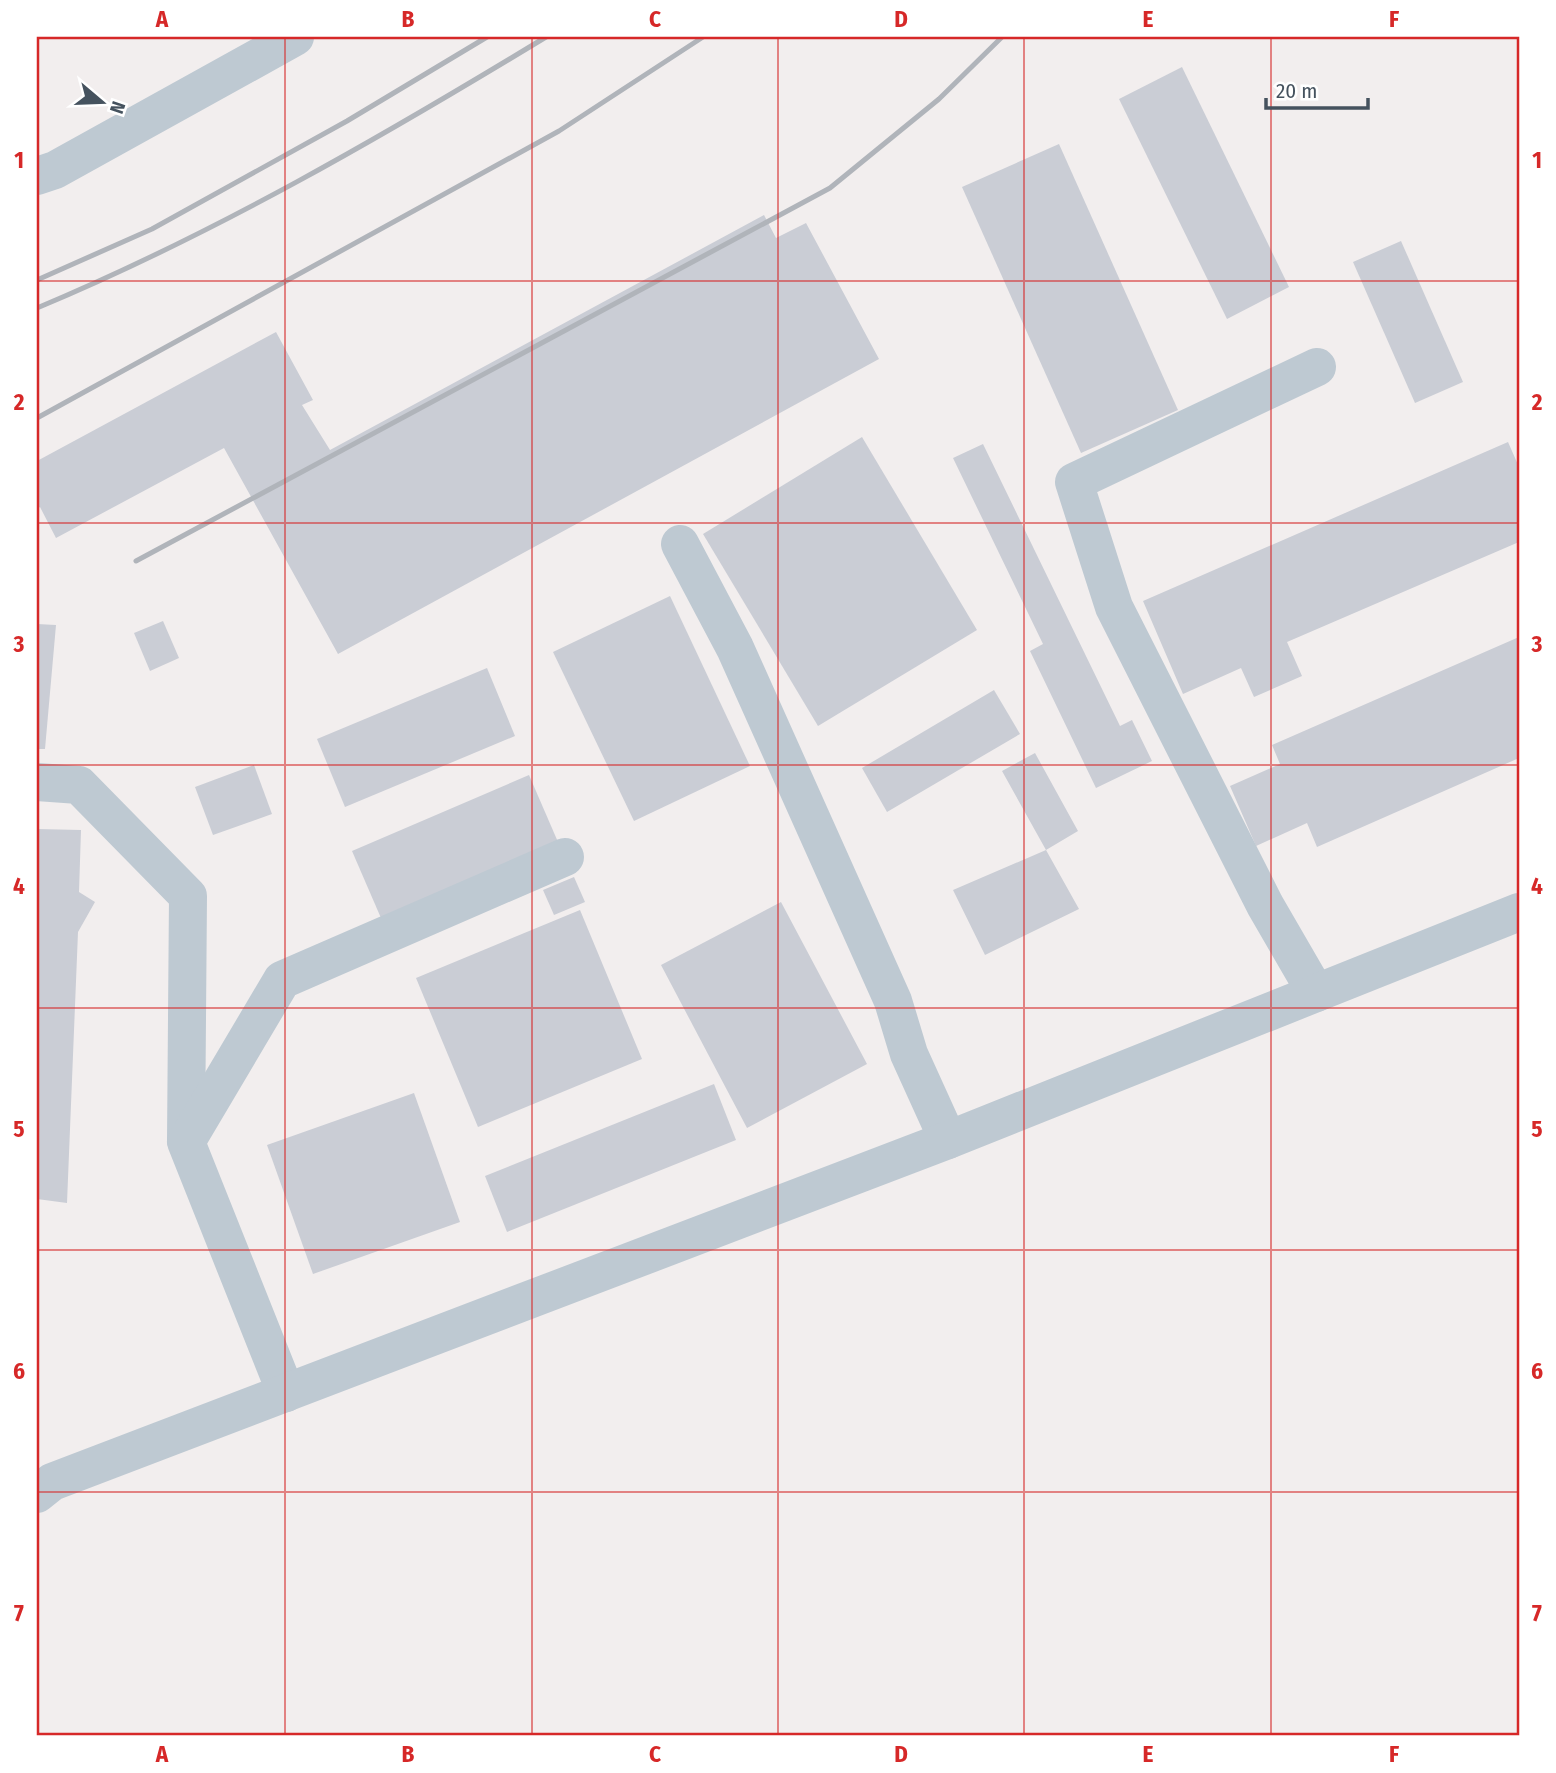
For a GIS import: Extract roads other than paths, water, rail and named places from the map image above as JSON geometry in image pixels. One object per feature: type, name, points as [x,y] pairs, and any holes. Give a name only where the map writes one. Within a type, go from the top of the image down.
[{"type":"street","points":[[37,176],[79,158],[295,37]]},
{"type":"street","points":[[1316,993],[1265,905],[1114,607],[1074,482],[1317,367]]},
{"type":"street","points":[[680,544],[735,648],[893,1001],[909,1054],[948,1140]]},
{"type":"street","points":[[37,782],[79,785],[188,897],[186,1142],[286,1393]]},
{"type":"street","points":[[186,1142],[282,980],[565,857]]},
{"type":"street","points":[[37,1494],[52,1482],[948,1140],[1519,912]]},
{"type":"railway","points":[[37,280],[152,229],[347,121],[487,37]]},
{"type":"railway","points":[[37,308],[168,248],[297,182],[546,37]]},
{"type":"railway","points":[[37,418],[559,131],[703,37]]},
{"type":"railway","points":[[136,561],[830,188],[939,99],[1002,37]]}]
